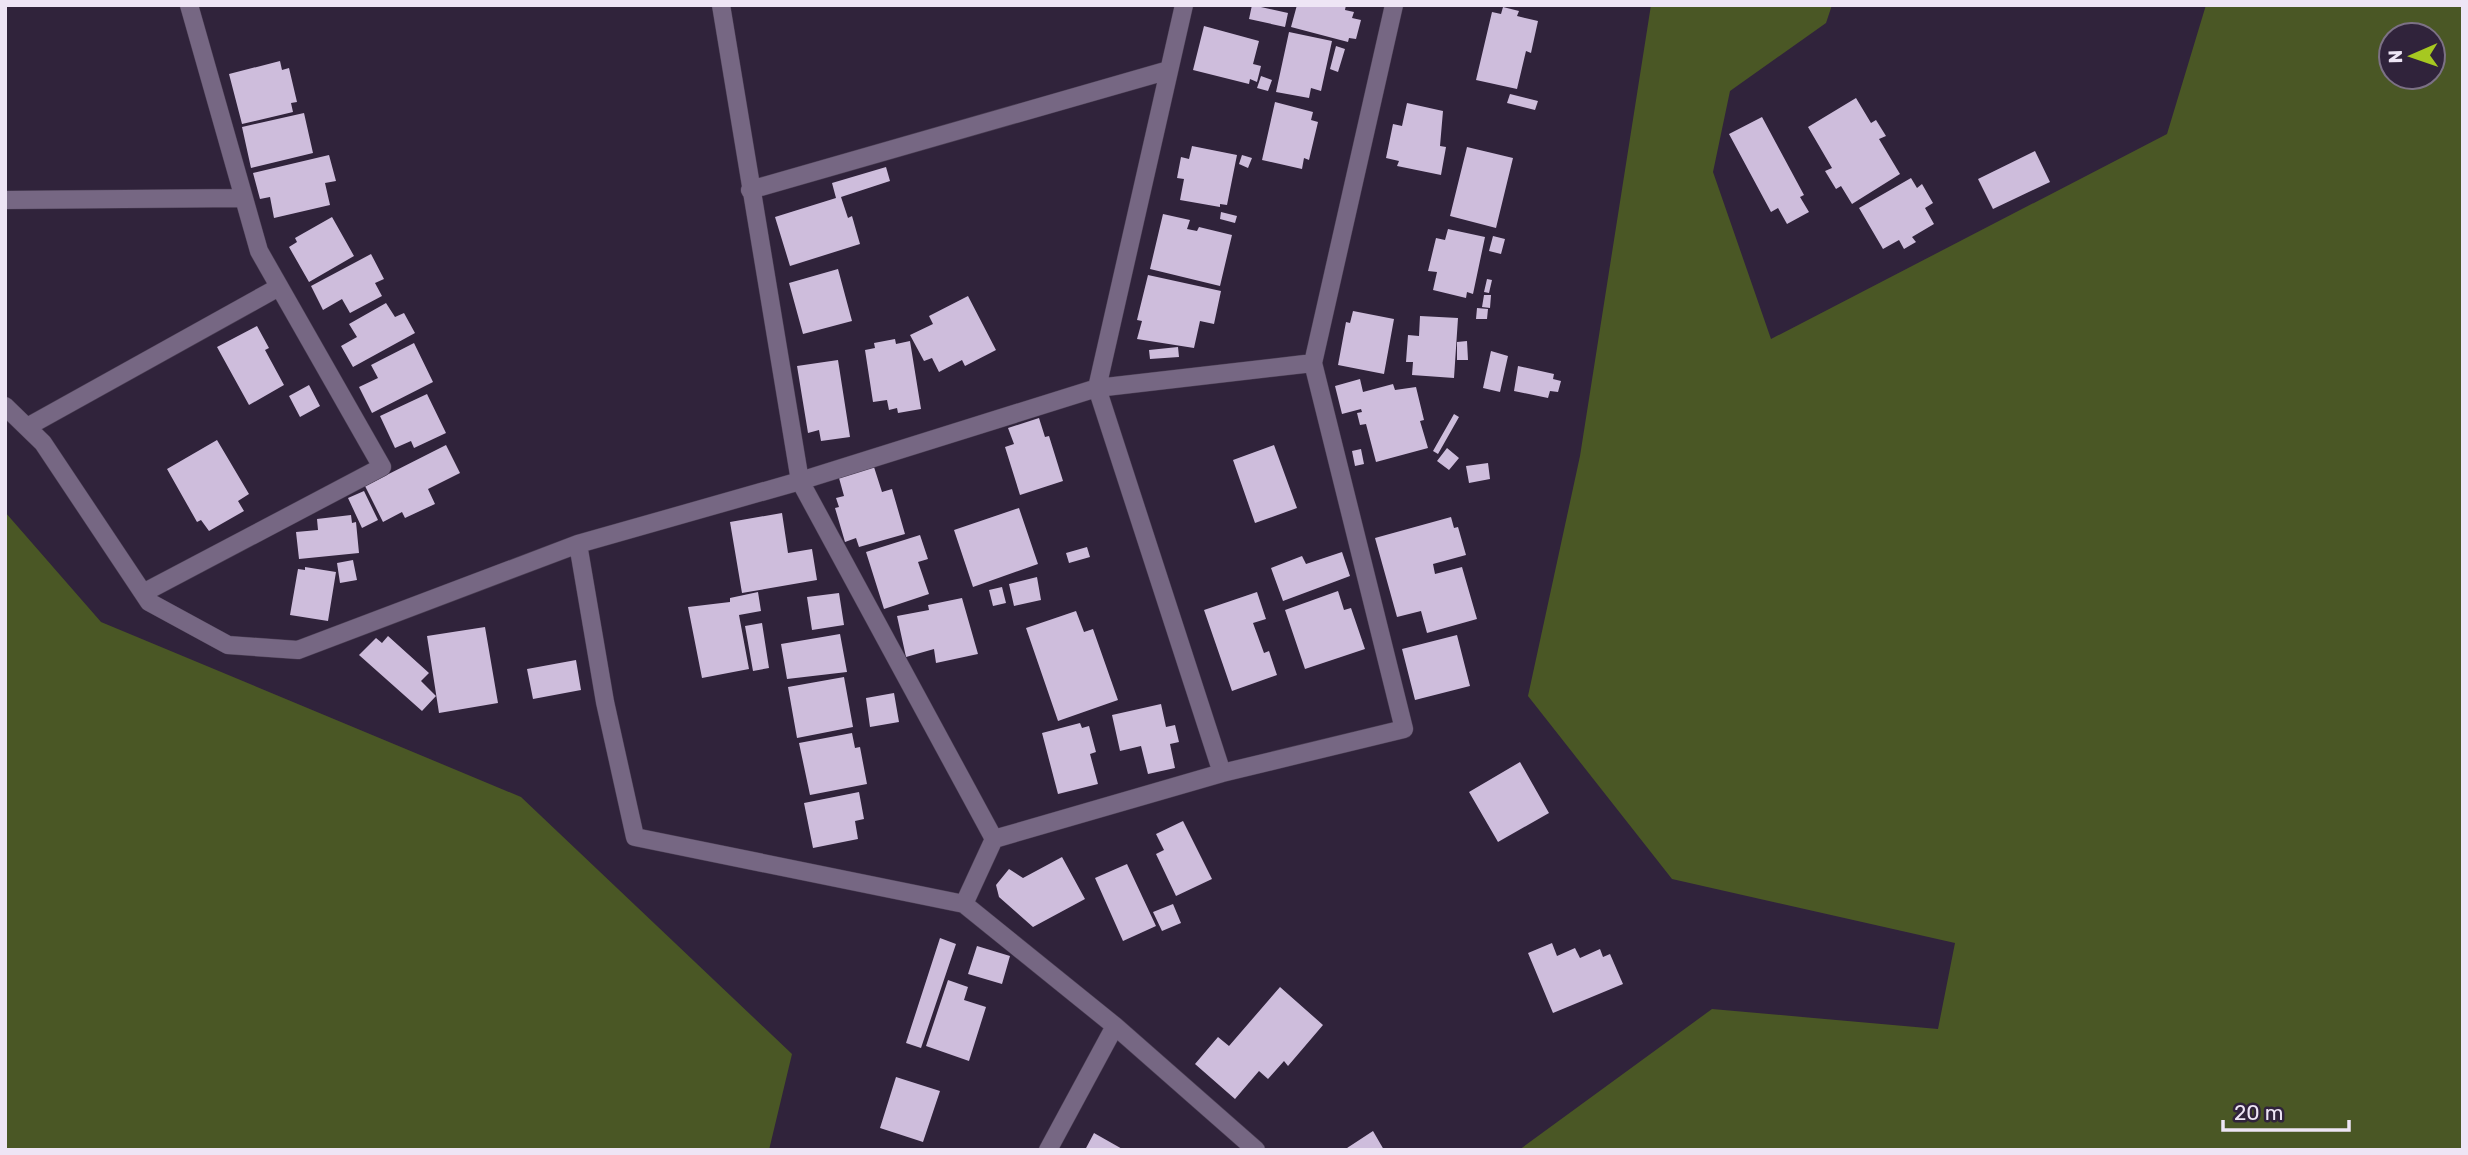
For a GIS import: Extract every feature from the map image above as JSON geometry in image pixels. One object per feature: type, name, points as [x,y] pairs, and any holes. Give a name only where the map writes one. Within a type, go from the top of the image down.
[{"type":"street","points":[[143,593],[382,467],[258,251],[189,5]]},
{"type":"street","points":[[721,5],[800,481],[994,839]]},
{"type":"street","points":[[1184,5],[1097,388],[1222,773]]},
{"type":"street","points":[[964,904],[994,839],[1222,773],[1404,729],[1312,363],[1394,5]]},
{"type":"street","points":[[750,190],[1169,70]]},
{"type":"street","points":[[5,200],[243,198]]},
{"type":"street","points":[[27,427],[279,287]]},
{"type":"street","points":[[5,406],[43,443],[149,602],[228,645],[298,650],[578,544],[800,481],[1097,388],[1312,363]]},
{"type":"street","points":[[578,544],[606,702],[635,837],[964,904],[1115,1026],[1256,1150]]},
{"type":"street","points":[[1048,1150],[1115,1026]]},
{"type":"green space","points":[[1651,5],[1832,5],[1826,23],[1730,91],[1713,172],[1771,339],[2167,134],[2206,5],[2463,5],[2463,1150],[1519,1150],[1712,1009],[1938,1029],[1955,943],[1672,879],[1528,696],[1580,456]]},
{"type":"green space","points":[[5,512],[101,622],[521,797],[792,1054],[769,1150],[5,1150]]},
{"type":"building","points":[[1252,5],[1288,13],[1285,27],[1249,19]]},
{"type":"building","points":[[1297,5],[1346,5],[1345,10],[1354,12],[1352,18],[1361,20],[1356,39],[1349,38],[1348,42],[1291,27]]},
{"type":"building","points":[[1503,7],[1519,11],[1517,16],[1538,21],[1531,53],[1526,51],[1517,89],[1476,80],[1492,12],[1501,14]]},
{"type":"building","points":[[1204,26],[1259,41],[1253,64],[1261,66],[1257,82],[1250,79],[1249,84],[1193,70]]},
{"type":"building","points":[[1289,32],[1332,41],[1321,91],[1311,88],[1309,98],[1276,92]]},
{"type":"building","points":[[1336,46],[1345,49],[1338,72],[1330,69]]},
{"type":"building","points":[[280,61],[282,70],[289,68],[297,102],[291,103],[293,112],[242,124],[229,74]]},
{"type":"building","points":[[1261,76],[1272,80],[1268,91],[1257,88]]},
{"type":"building","points":[[1510,94],[1538,101],[1535,110],[1507,103]]},
{"type":"building","points":[[1856,98],[1871,123],[1876,120],[1886,136],[1879,139],[1900,174],[1852,204],[1841,186],[1836,189],[1825,171],[1832,168],[1808,127]]},
{"type":"building","points":[[1275,102],[1313,112],[1311,120],[1318,122],[1309,160],[1304,158],[1302,169],[1262,160]]},
{"type":"building","points":[[1407,103],[1443,111],[1440,146],[1446,147],[1441,175],[1397,166],[1399,161],[1386,158],[1393,124],[1402,126]]},
{"type":"building","points":[[304,113],[313,153],[251,168],[242,127]]},
{"type":"building","points":[[1762,117],[1804,195],[1800,197],[1809,212],[1787,224],[1778,208],[1771,212],[1729,134]]},
{"type":"building","points":[[1192,146],[1237,155],[1227,205],[1220,204],[1220,207],[1180,200],[1184,179],[1177,178],[1181,157],[1189,159]]},
{"type":"building","points":[[1467,147],[1513,158],[1496,228],[1450,216]]},
{"type":"building","points":[[2035,151],[2050,182],[1993,209],[1978,179]]},
{"type":"building","points":[[329,155],[336,181],[325,183],[330,205],[274,218],[270,197],[260,199],[253,173]]},
{"type":"building","points":[[1242,155],[1252,158],[1248,168],[1239,164]]},
{"type":"building","points":[[886,167],[890,181],[841,197],[848,218],[852,216],[860,244],[790,266],[775,217],[836,198],[832,183]]},
{"type":"building","points":[[1911,178],[1917,188],[1922,184],[1933,203],[1925,208],[1934,224],[1912,237],[1916,242],[1904,249],[1899,240],[1883,249],[1859,208]]},
{"type":"building","points":[[1221,212],[1237,216],[1235,223],[1220,219]]},
{"type":"building","points":[[1163,214],[1190,220],[1187,229],[1197,231],[1199,227],[1232,235],[1220,286],[1150,269]]},
{"type":"building","points":[[332,217],[354,256],[309,282],[289,247],[297,242],[295,238]]},
{"type":"building","points":[[1448,229],[1485,237],[1473,294],[1467,292],[1466,298],[1433,290],[1437,272],[1428,271],[1436,238],[1445,240]]},
{"type":"building","points":[[1493,236],[1505,239],[1501,254],[1489,251]]},
{"type":"building","points":[[371,254],[384,279],[375,283],[382,296],[350,313],[342,299],[323,310],[311,286]]},
{"type":"building","points":[[838,269],[852,321],[803,334],[789,283]]},
{"type":"building","points":[[1148,275],[1221,291],[1214,324],[1200,321],[1194,348],[1137,339],[1142,321],[1137,320]]},
{"type":"building","points":[[1487,279],[1492,280],[1489,293],[1484,292]]},
{"type":"building","points":[[1484,295],[1491,295],[1490,308],[1482,307]]},
{"type":"building","points":[[968,296],[996,350],[965,366],[962,360],[939,372],[932,358],[924,361],[910,335],[933,324],[929,316]]},
{"type":"building","points":[[386,303],[395,317],[404,313],[415,333],[353,367],[341,346],[357,337],[349,324]]},
{"type":"building","points":[[1477,308],[1488,309],[1487,319],[1476,319]]},
{"type":"building","points":[[1353,311],[1394,319],[1384,374],[1338,365],[1346,322],[1350,323]]},
{"type":"building","points":[[1420,316],[1458,318],[1454,378],[1412,375],[1413,362],[1406,362],[1408,335],[1419,336]]},
{"type":"building","points":[[257,326],[269,348],[265,350],[284,385],[249,405],[217,347]]},
{"type":"building","points":[[895,339],[896,344],[910,341],[921,409],[898,413],[897,408],[889,410],[887,400],[873,402],[865,350],[875,348],[874,343]]},
{"type":"building","points":[[1467,341],[1468,360],[1457,360],[1457,342]]},
{"type":"building","points":[[414,343],[433,382],[372,413],[359,387],[378,378],[371,365]]},
{"type":"building","points":[[1178,347],[1179,357],[1150,359],[1149,350]]},
{"type":"building","points":[[1491,351],[1508,356],[1500,392],[1483,388]]},
{"type":"building","points":[[838,360],[850,437],[821,441],[819,430],[808,433],[797,366]]},
{"type":"building","points":[[1518,366],[1554,374],[1553,379],[1561,381],[1558,392],[1550,391],[1548,398],[1514,391]]},
{"type":"building","points":[[1360,379],[1363,392],[1393,384],[1395,390],[1416,387],[1424,420],[1420,421],[1428,448],[1376,462],[1366,424],[1360,425],[1357,413],[1362,412],[1361,409],[1342,414],[1335,386]]},
{"type":"building","points":[[309,385],[320,406],[300,417],[289,396]]},
{"type":"building","points":[[427,394],[446,433],[414,448],[411,441],[395,448],[380,416]]},
{"type":"building","points":[[1454,414],[1459,417],[1438,454],[1433,451]]},
{"type":"building","points":[[1039,418],[1045,437],[1049,436],[1063,481],[1020,495],[1005,447],[1014,444],[1008,428]]},
{"type":"building","points":[[217,440],[249,494],[238,501],[244,511],[209,531],[201,520],[197,522],[167,469]]},
{"type":"building","points":[[446,445],[460,473],[428,489],[435,504],[405,518],[402,512],[383,522],[365,486]]},
{"type":"building","points":[[1274,445],[1297,508],[1255,523],[1233,460]]},
{"type":"building","points":[[1447,448],[1459,458],[1449,470],[1437,461]]},
{"type":"building","points":[[1361,449],[1364,464],[1355,466],[1352,451]]},
{"type":"building","points":[[1488,463],[1490,479],[1469,483],[1466,466]]},
{"type":"building","points":[[874,467],[882,492],[892,489],[905,534],[859,547],[856,538],[845,542],[835,508],[839,507],[836,498],[844,496],[839,478]]},
{"type":"building","points":[[364,491],[378,520],[362,528],[348,498]]},
{"type":"building","points":[[1019,508],[1038,564],[973,587],[954,530]]},
{"type":"building","points":[[782,513],[788,553],[812,549],[817,580],[742,593],[730,522]]},
{"type":"building","points":[[351,515],[352,523],[356,522],[359,553],[299,559],[296,532],[318,530],[317,519]]},
{"type":"building","points":[[1451,517],[1454,528],[1458,527],[1466,555],[1433,564],[1435,574],[1462,567],[1477,619],[1427,633],[1421,611],[1397,617],[1375,538]]},
{"type":"building","points":[[920,535],[928,559],[918,562],[929,594],[884,609],[866,552]]},
{"type":"building","points":[[1087,547],[1090,557],[1069,563],[1066,553]]},
{"type":"building","points":[[1342,552],[1350,576],[1283,601],[1271,568],[1302,556],[1306,564]]},
{"type":"building","points":[[353,560],[357,580],[340,583],[337,563]]},
{"type":"building","points":[[305,567],[336,572],[328,621],[290,615],[298,569],[305,570]]},
{"type":"building","points":[[1037,577],[1041,600],[1014,606],[1009,584]]},
{"type":"building","points":[[1002,587],[1006,603],[993,606],[989,590]]},
{"type":"building","points":[[1338,591],[1344,610],[1351,608],[1365,649],[1305,669],[1285,610]]},
{"type":"building","points":[[758,592],[761,611],[739,615],[749,669],[702,678],[688,607],[730,602],[730,598]]},
{"type":"building","points":[[1257,592],[1266,619],[1253,623],[1264,653],[1269,651],[1277,675],[1232,691],[1204,610]]},
{"type":"building","points":[[839,593],[844,625],[812,630],[807,597]]},
{"type":"building","points":[[962,598],[978,654],[936,663],[934,649],[906,657],[897,616],[929,610],[928,605]]},
{"type":"building","points":[[1076,611],[1084,632],[1093,629],[1118,700],[1058,721],[1026,628]]},
{"type":"building","points":[[762,623],[769,668],[753,671],[745,626]]},
{"type":"building","points":[[485,627],[498,703],[439,713],[427,636]]},
{"type":"building","points":[[840,634],[847,672],[787,679],[781,644]]},
{"type":"building","points":[[1457,635],[1470,686],[1415,700],[1402,649]]},
{"type":"building","points":[[388,636],[429,673],[421,681],[436,696],[422,711],[359,655],[376,638],[382,643]]},
{"type":"building","points":[[576,660],[581,690],[533,699],[527,669]]},
{"type":"building","points":[[844,677],[853,727],[797,738],[788,687]]},
{"type":"building","points":[[894,693],[899,722],[870,727],[866,698]]},
{"type":"building","points":[[1161,704],[1166,727],[1175,725],[1179,742],[1170,744],[1175,768],[1148,774],[1141,746],[1120,751],[1112,715]]},
{"type":"building","points":[[1080,723],[1082,728],[1089,726],[1096,752],[1090,754],[1098,784],[1058,794],[1042,733]]},
{"type":"building","points":[[852,733],[855,748],[860,747],[867,784],[810,795],[799,743]]},
{"type":"building","points":[[1520,762],[1549,813],[1498,842],[1469,792]]},
{"type":"building","points":[[859,792],[864,819],[855,821],[858,839],[813,848],[804,803]]},
{"type":"building","points":[[1183,821],[1212,879],[1176,896],[1156,854],[1164,850],[1156,834]]},
{"type":"building","points":[[1062,857],[1085,899],[1033,927],[999,897],[996,885],[1009,869],[1023,878]]},
{"type":"building","points":[[1127,864],[1156,926],[1123,941],[1095,878]]},
{"type":"building","points":[[1173,904],[1181,923],[1162,931],[1153,912]]},
{"type":"building","points":[[940,938],[956,944],[921,1048],[906,1043]]},
{"type":"building","points":[[1552,943],[1557,956],[1575,948],[1580,958],[1600,949],[1603,957],[1610,954],[1623,984],[1553,1013],[1528,953]]},
{"type":"building","points":[[977,946],[1010,956],[1002,984],[968,974]]},
{"type":"building","points":[[948,980],[968,987],[964,1000],[986,1007],[969,1061],[926,1046]]},
{"type":"building","points":[[1280,987],[1323,1025],[1288,1066],[1284,1061],[1268,1079],[1259,1071],[1235,1099],[1195,1064],[1218,1037],[1229,1046]]},
{"type":"building","points":[[896,1077],[940,1091],[923,1142],[880,1128]]},
{"type":"building","points":[[1373,1131],[1384,1150],[1344,1150]]},
{"type":"building","points":[[1094,1133],[1124,1150],[1085,1150]]}]
